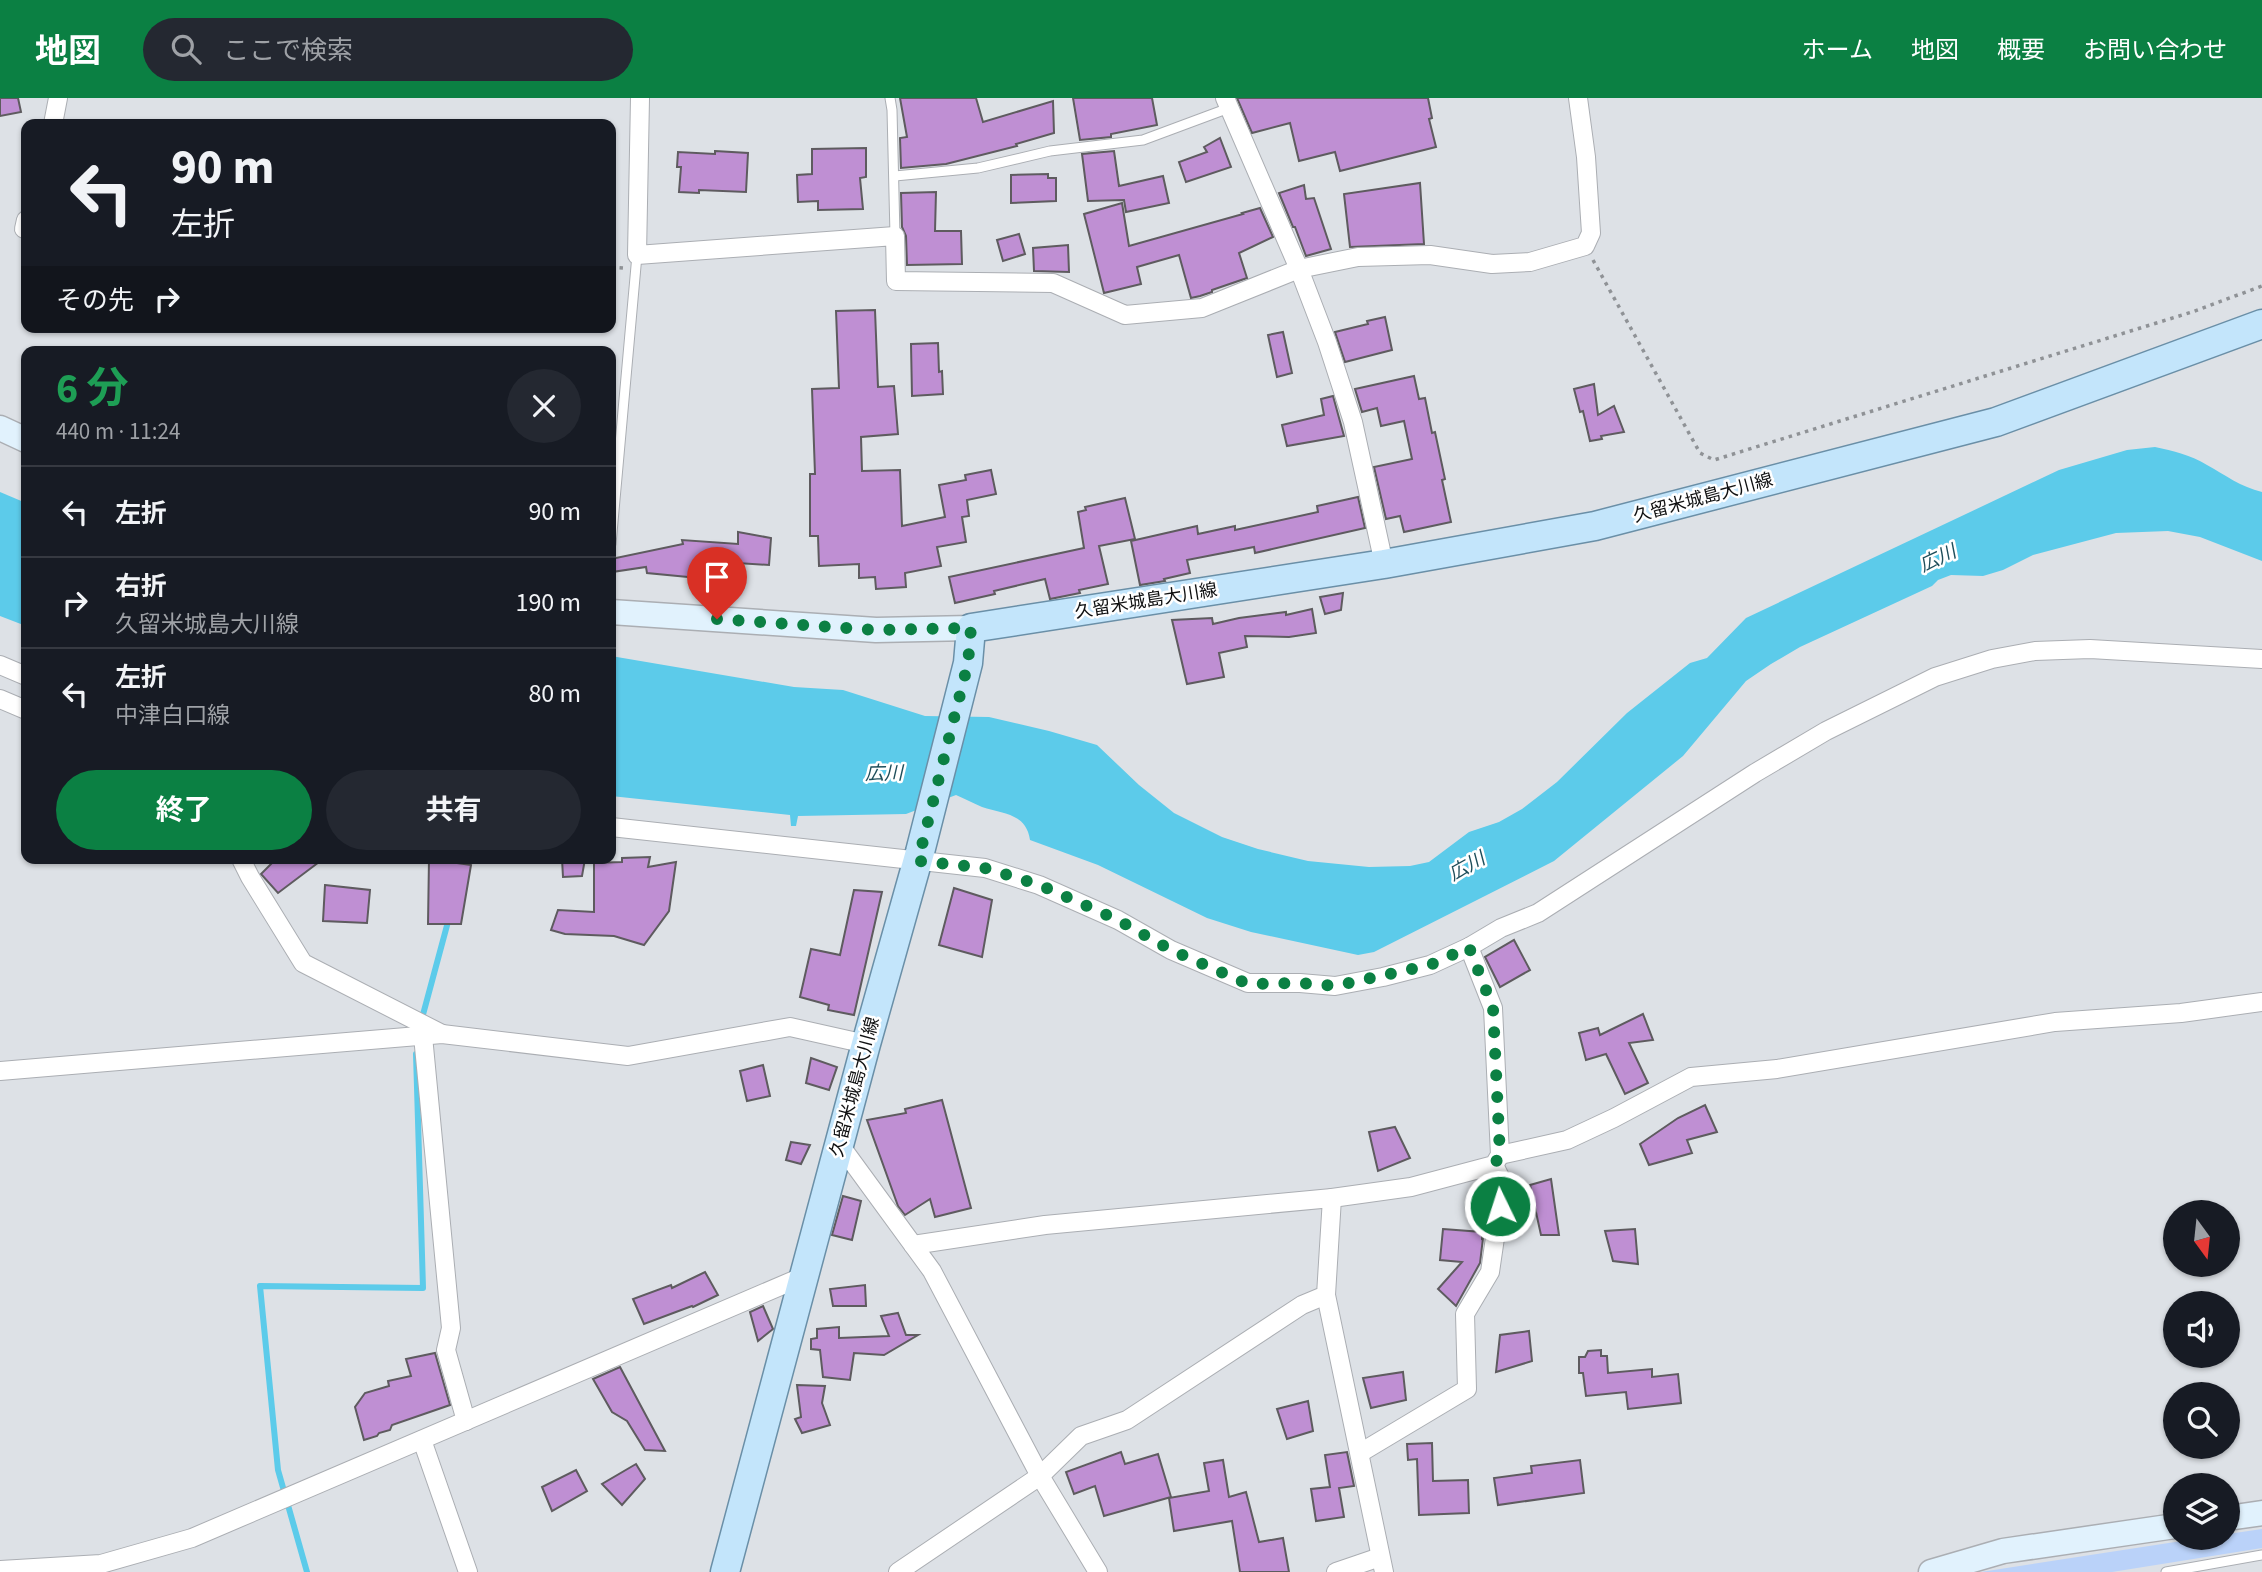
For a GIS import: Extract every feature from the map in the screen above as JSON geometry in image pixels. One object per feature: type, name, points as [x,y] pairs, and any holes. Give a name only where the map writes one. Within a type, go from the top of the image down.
[{"type":"main road","name":"久留米城島大川線","points":[[725,1572],[919,856],[968,663],[971,628],[1384,564],[1595,526],[1996,422],[2262,324]]},
{"type":"main road","points":[[0,428],[21,438]]},
{"type":"main road","points":[[616,612],[876,630],[971,628]]},
{"type":"main road","points":[[2240,1516],[2262,1513]]},
{"type":"main road","points":[[1931,1572],[2003,1551],[2163,1528]]},
{"type":"street","points":[[53,119],[58,98]]},
{"type":"street","points":[[640,98],[636,255],[895,236],[896,281],[1052,283],[1125,316],[1202,308],[1299,269],[1358,257],[1430,255],[1492,264],[1530,262],[1586,246],[1591,233],[1586,157],[1578,98]]},
{"type":"street","points":[[1227,103],[1299,269],[1327,342],[1353,422],[1384,564]]},
{"type":"street","points":[[616,827],[919,856],[985,868],[1040,885],[1118,920],[1171,950],[1248,984],[1300,983],[1335,986],[1430,965],[1501,928],[1538,913],[1826,730],[1936,677],[1992,659],[2035,651],[2090,649],[2262,659]]},
{"type":"street","points":[[0,665],[21,674]]},
{"type":"street","points":[[0,699],[21,708]]},
{"type":"street","points":[[244,864],[303,963],[443,1034]]},
{"type":"street","points":[[1360,1453],[1468,1389],[1465,1314],[1490,1272],[1503,1183],[1497,1160],[1493,1008],[1469,947]]},
{"type":"street","points":[[913,1245],[1045,1225],[1332,1198],[1411,1186],[1567,1140],[1691,1077],[1777,1069],[2055,1023],[2181,1013],[2262,1002]]},
{"type":"street","points":[[0,1071],[443,1034],[628,1056],[790,1027],[866,1044]]},
{"type":"street","points":[[422,1035],[451,1328],[446,1350],[466,1421]]},
{"type":"street","points":[[839,1145],[932,1271],[1040,1476],[1098,1572]]},
{"type":"street","points":[[1332,1198],[1326,1295],[1382,1564],[1336,1572]]},
{"type":"street","points":[[0,1570],[101,1563],[192,1538],[804,1276]]},
{"type":"street","points":[[898,1572],[1040,1476],[1081,1436],[1127,1420],[1301,1305],[1326,1295]]},
{"type":"street","points":[[422,1440],[468,1572]]},
{"type":"lane","points":[[890,98],[895,176],[895,236]]},
{"type":"lane","points":[[895,176],[978,167],[1050,151],[1143,140],[1227,103]]},
{"type":"lane","points":[[616,486],[636,255]]},
{"type":"lane","points":[[2166,1572],[2261,1556]]},
{"type":"path","points":[[1586,246],[1700,453],[1714,460],[2192,313],[2262,286]]},
{"type":"shaded area","points":[[2262,1529],[2262,1548],[2112,1572],[1981,1572],[2163,1544],[2163,1550],[2240,1550],[2240,1532]]},
{"type":"water","name":"広川","points":[[2155,447],[2175,452],[2262,492],[2262,561],[2200,537],[2168,531],[2116,533],[2033,555],[2003,570],[1983,576],[1951,575],[1938,580],[1932,586],[1800,647],[1746,681],[1683,756],[1554,861],[1374,952],[1358,955],[1251,932],[1207,918],[1098,865],[1030,840],[1028,831],[1019,820],[956,795],[906,814],[798,816],[796,826],[791,826],[790,815],[616,797],[616,657],[794,687],[843,690],[925,716],[989,717],[1049,731],[1097,745],[1139,785],[1174,813],[1222,837],[1308,861],[1369,867],[1410,866],[1429,862],[1469,832],[1499,822],[1522,809],[1557,782],[1627,713],[1690,663],[1707,658],[1746,618],[2059,470],[2127,450]]},
{"type":"water","points":[[0,492],[21,501],[21,624],[0,616]]},
{"type":"building","points":[[0,98],[18,98],[21,112],[0,116]]},
{"type":"building","points":[[900,98],[976,98],[983,122],[1053,101],[1054,133],[1016,144],[1017,146],[946,164],[901,168],[900,138],[907,137]]},
{"type":"building","points":[[1073,98],[1152,98],[1157,125],[1111,134],[1111,137],[1080,140]]},
{"type":"building","points":[[1237,98],[1428,98],[1432,118],[1429,119],[1436,147],[1340,171],[1335,152],[1299,161],[1290,123],[1252,133]]},
{"type":"building","points":[[1220,138],[1231,167],[1186,182],[1179,162],[1207,152],[1204,147]]},
{"type":"building","points":[[866,148],[866,177],[860,178],[863,209],[818,210],[818,201],[798,202],[797,175],[812,174],[812,149]]},
{"type":"building","points":[[715,151],[748,153],[746,192],[679,192],[681,167],[677,167],[678,152],[715,154]]},
{"type":"building","points":[[1114,151],[1119,186],[1163,176],[1169,203],[1126,212],[1124,200],[1088,201],[1082,154]]},
{"type":"building","points":[[1048,174],[1048,178],[1056,178],[1056,201],[1011,203],[1011,175]]},
{"type":"building","points":[[1420,183],[1424,244],[1350,247],[1344,194]]},
{"type":"building","points":[[1304,185],[1306,199],[1314,198],[1331,249],[1306,256],[1279,193]]},
{"type":"building","points":[[936,192],[935,231],[961,231],[962,264],[907,265],[901,193]]},
{"type":"building","points":[[1122,203],[1129,246],[1260,208],[1273,237],[1239,253],[1247,278],[1200,296],[1191,298],[1179,255],[1137,267],[1141,284],[1104,293],[1084,214]]},
{"type":"building","points":[[1019,234],[1025,254],[1003,261],[997,240]]},
{"type":"building","points":[[1068,245],[1069,272],[1034,271],[1033,248]]},
{"type":"building","points":[[875,310],[878,387],[894,386],[898,434],[861,437],[862,471],[900,470],[902,526],[945,517],[939,485],[966,480],[965,475],[991,470],[996,494],[967,500],[969,516],[962,517],[966,542],[937,547],[941,566],[905,573],[906,587],[876,589],[875,577],[859,578],[859,564],[819,566],[818,536],[810,536],[810,474],[815,474],[812,389],[839,388],[836,311]]},
{"type":"building","points":[[1385,317],[1392,350],[1345,362],[1335,332]]},
{"type":"building","points":[[1283,332],[1292,373],[1277,377],[1268,335]]},
{"type":"building","points":[[938,343],[943,394],[912,396],[911,344]]},
{"type":"building","points":[[1414,376],[1419,399],[1425,398],[1432,433],[1435,432],[1451,522],[1404,532],[1400,516],[1386,519],[1374,467],[1412,459],[1404,421],[1381,426],[1377,408],[1362,412],[1355,389]]},
{"type":"building","points":[[1594,384],[1598,415],[1614,406],[1624,432],[1590,441],[1583,411],[1580,412],[1574,389]]},
{"type":"building","points":[[1333,396],[1344,436],[1287,446],[1282,425],[1324,415],[1321,399]]},
{"type":"building","points":[[1358,497],[1365,528],[1255,553],[1254,547],[1187,560],[1190,573],[1140,585],[1131,541],[1197,526],[1198,534],[1235,526],[1235,530],[1318,512],[1317,506]]},
{"type":"building","points":[[1125,498],[1135,539],[1099,546],[1108,584],[1050,599],[1045,579],[955,603],[949,577],[1084,548],[1078,512],[1086,510],[1085,507]]},
{"type":"building","points":[[738,532],[771,538],[769,565],[722,562],[724,573],[688,577],[647,573],[646,567],[616,571],[616,558],[683,544],[682,540],[738,544]]},
{"type":"building","points":[[1343,593],[1341,610],[1325,614],[1320,597]]},
{"type":"building","points":[[1312,609],[1316,633],[1289,637],[1245,636],[1247,647],[1219,653],[1224,677],[1187,684],[1172,620],[1212,618],[1213,624]]},
{"type":"building","points":[[650,857],[648,867],[676,862],[669,911],[644,945],[614,936],[565,934],[551,930],[558,910],[594,912],[594,864],[616,864],[622,862],[622,858]]},
{"type":"building","points":[[271,864],[316,864],[278,893],[261,874]]},
{"type":"building","points":[[429,864],[471,865],[461,924],[428,924]]},
{"type":"building","points":[[562,864],[584,864],[582,876],[563,877]]},
{"type":"building","points":[[325,885],[370,890],[367,923],[323,921]]},
{"type":"building","points":[[954,888],[992,900],[982,957],[939,945]]},
{"type":"building","points":[[854,890],[882,892],[854,1015],[828,1010],[829,1005],[800,997],[811,949],[840,955]]},
{"type":"building","points":[[1514,940],[1530,970],[1500,987],[1485,957]]},
{"type":"building","points":[[1643,1014],[1653,1040],[1629,1043],[1648,1083],[1625,1094],[1606,1054],[1586,1060],[1579,1033],[1598,1028],[1600,1035]]},
{"type":"building","points":[[811,1058],[837,1067],[829,1090],[806,1083]]},
{"type":"building","points":[[763,1065],[770,1096],[747,1101],[740,1071]]},
{"type":"building","points":[[942,1100],[971,1208],[935,1217],[930,1199],[905,1215],[898,1206],[867,1120],[906,1113],[905,1109]]},
{"type":"building","points":[[1705,1105],[1717,1132],[1687,1140],[1692,1153],[1649,1165],[1640,1144],[1678,1118]]},
{"type":"building","points":[[1395,1127],[1410,1158],[1378,1171],[1369,1132]]},
{"type":"building","points":[[791,1142],[810,1145],[801,1164],[786,1160]]},
{"type":"building","points":[[1551,1179],[1559,1235],[1541,1235],[1530,1185]]},
{"type":"building","points":[[843,1196],[861,1201],[852,1240],[832,1235]]},
{"type":"building","points":[[1443,1229],[1482,1232],[1480,1263],[1456,1306],[1438,1289],[1462,1262],[1440,1260]]},
{"type":"building","points":[[1635,1229],[1638,1264],[1613,1261],[1605,1231]]},
{"type":"building","points":[[705,1272],[718,1295],[644,1324],[633,1299],[671,1285],[672,1288]]},
{"type":"building","points":[[865,1285],[866,1306],[833,1306],[830,1289]]},
{"type":"building","points":[[763,1306],[773,1329],[758,1341],[750,1312]]},
{"type":"building","points":[[898,1313],[906,1335],[918,1335],[884,1355],[854,1353],[850,1380],[823,1377],[820,1350],[811,1349],[811,1339],[817,1338],[817,1329],[839,1327],[839,1338],[889,1336],[881,1316]]},
{"type":"building","points":[[1529,1331],[1532,1361],[1496,1372],[1500,1335]]},
{"type":"building","points":[[1601,1350],[1601,1356],[1607,1356],[1608,1373],[1652,1369],[1652,1377],[1678,1374],[1681,1403],[1628,1409],[1626,1392],[1586,1396],[1583,1373],[1579,1373],[1579,1357],[1585,1357],[1588,1351]]},
{"type":"building","points":[[435,1353],[450,1405],[392,1425],[390,1430],[364,1440],[355,1407],[365,1393],[389,1386],[388,1381],[411,1376],[406,1359]]},
{"type":"building","points":[[620,1367],[665,1451],[645,1450],[627,1421],[612,1412],[593,1379]]},
{"type":"building","points":[[1403,1372],[1406,1400],[1371,1408],[1363,1378]]},
{"type":"building","points":[[797,1385],[825,1386],[822,1403],[830,1425],[802,1433],[795,1419],[801,1417]]},
{"type":"building","points":[[1308,1401],[1313,1431],[1287,1439],[1277,1409]]},
{"type":"building","points":[[1432,1443],[1433,1481],[1468,1480],[1469,1513],[1419,1515],[1417,1459],[1408,1460],[1407,1444]]},
{"type":"building","points":[[1121,1452],[1125,1464],[1158,1454],[1171,1497],[1104,1516],[1095,1486],[1074,1494],[1066,1472]]},
{"type":"building","points":[[1347,1452],[1354,1486],[1339,1488],[1344,1517],[1316,1521],[1311,1489],[1330,1487],[1325,1455]]},
{"type":"building","points":[[1223,1460],[1229,1497],[1246,1492],[1259,1542],[1283,1538],[1289,1572],[1240,1572],[1232,1521],[1174,1531],[1169,1498],[1209,1491],[1204,1463]]},
{"type":"building","points":[[1580,1460],[1584,1493],[1498,1505],[1494,1478],[1532,1473],[1531,1466]]},
{"type":"building","points":[[636,1464],[645,1479],[622,1505],[602,1484]]},
{"type":"building","points":[[576,1470],[587,1491],[552,1511],[542,1487]]},
{"type":"waterway","points":[[421,1022],[449,918]]},
{"type":"waterway","points":[[307,1572],[278,1470],[260,1286],[423,1288],[416,1054]]},
{"type":"route","points":[[717,619],[876,630],[971,628],[968,663],[918,861],[985,868],[1040,885],[1118,920],[1171,950],[1248,984],[1300,983],[1335,986],[1430,965],[1469,947],[1493,1008],[1500,1155],[1494,1165],[1503,1183],[1500,1206]]}]
